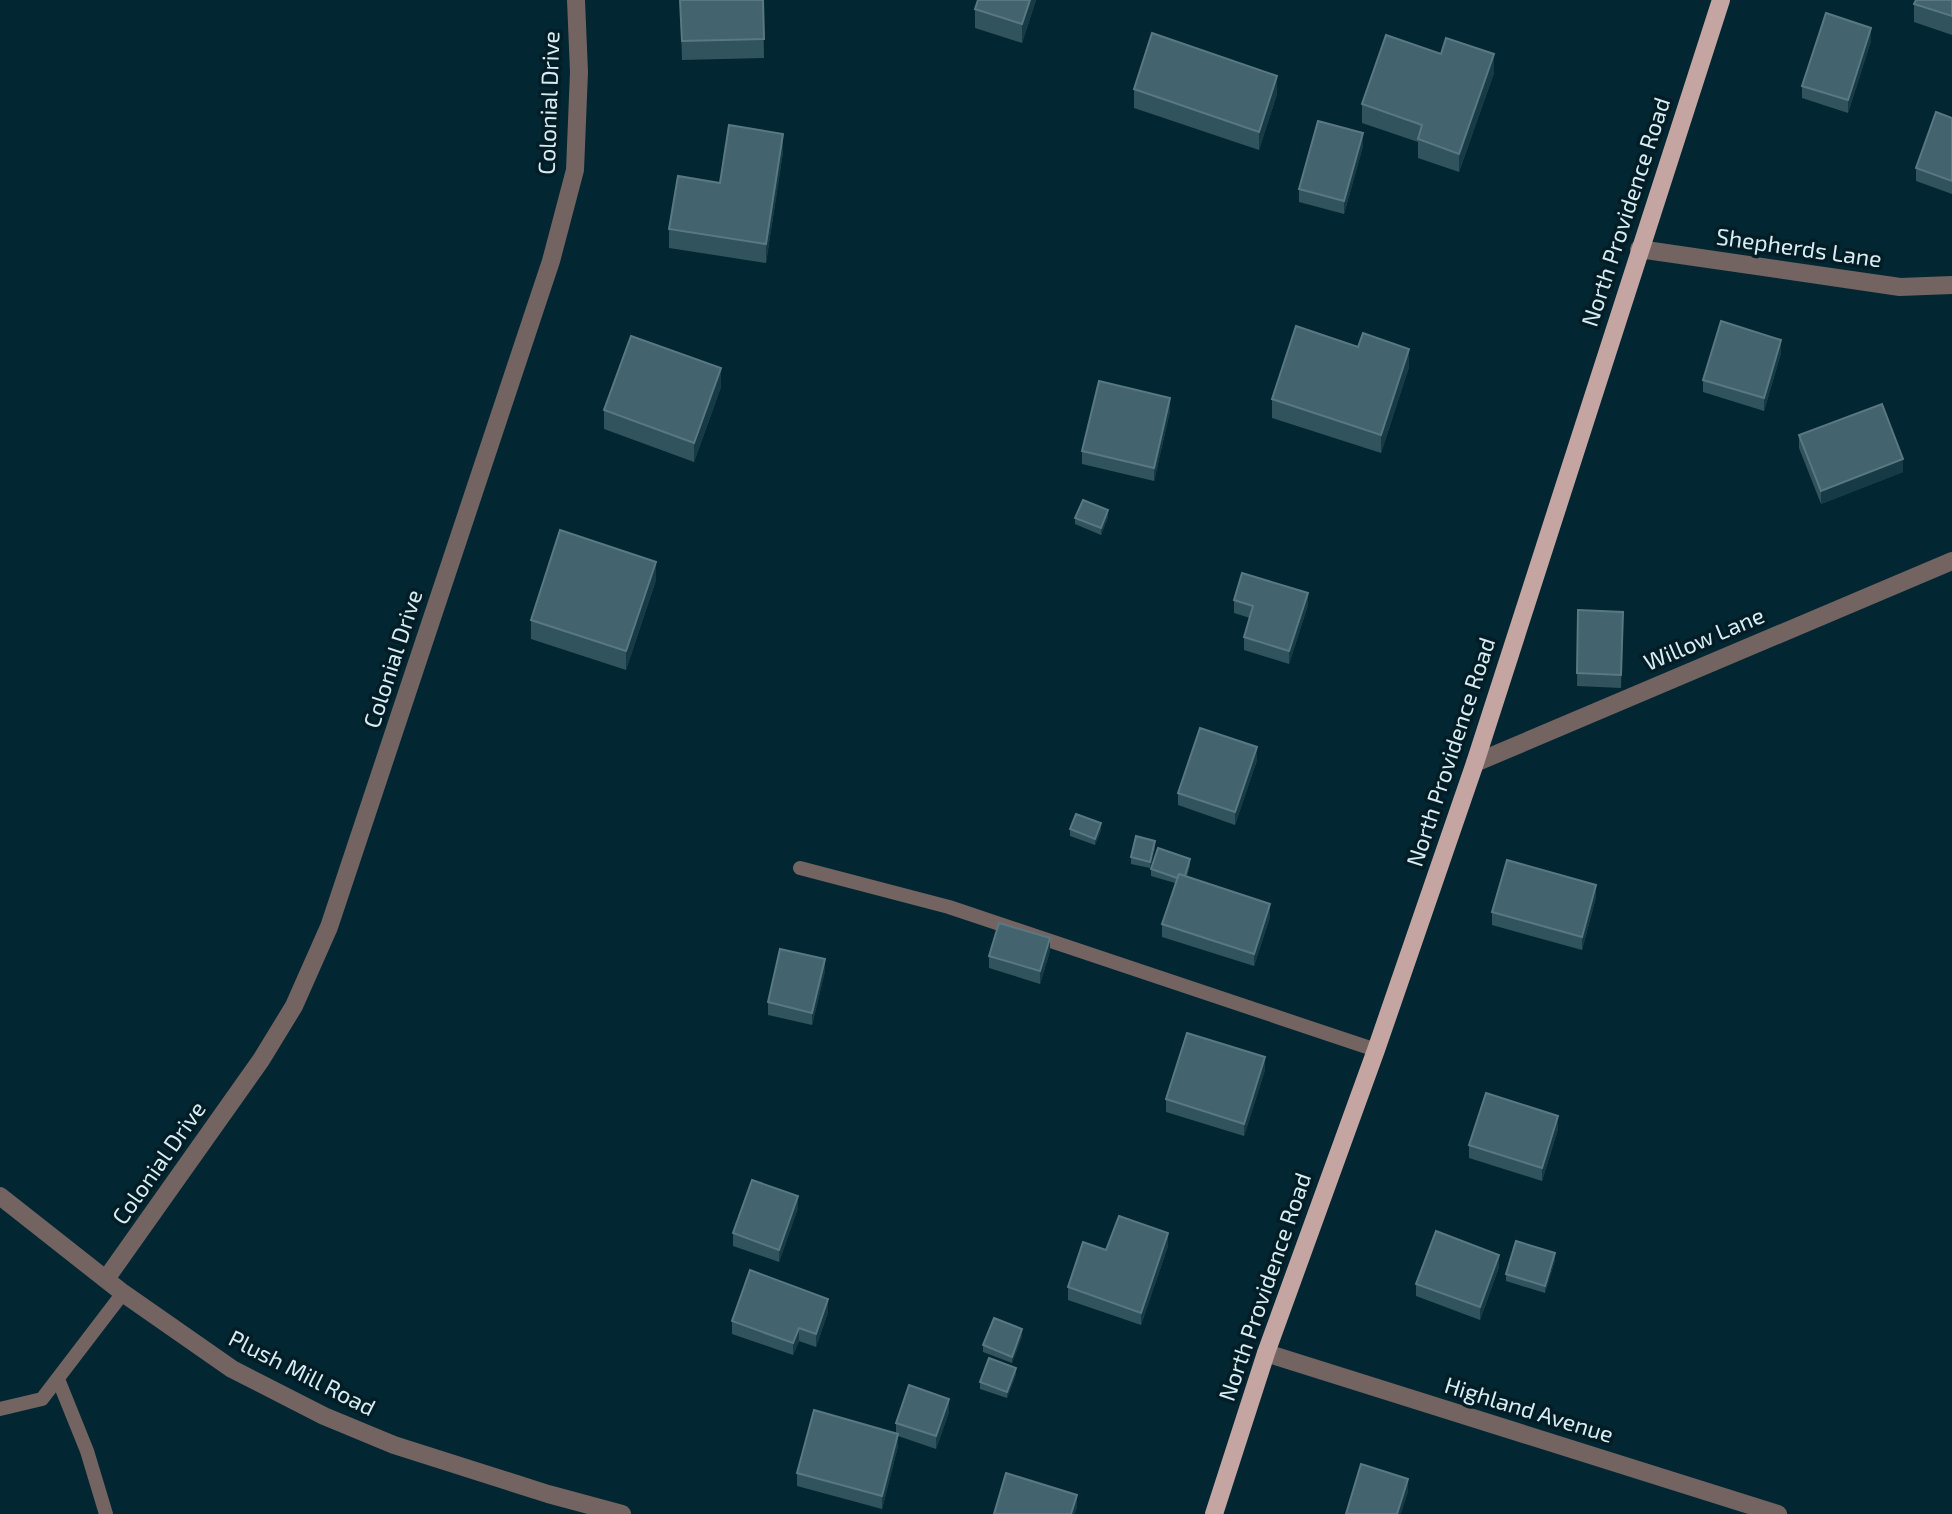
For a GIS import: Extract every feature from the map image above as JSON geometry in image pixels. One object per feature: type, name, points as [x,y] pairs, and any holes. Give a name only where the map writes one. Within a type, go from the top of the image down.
[{"type":"main road","name":"North Providence Road","points":[[1214,1514],[1266,1353],[1376,1050],[1475,763],[1721,0]]},
{"type":"street","name":"Colonial Drive","points":[[106,1279],[261,1060],[294,1006],[329,928],[551,261],[576,170],[579,72],[576,0]]},
{"type":"street","name":"Shepherds Lane","points":[[1639,249],[1900,288],[1952,285]]},
{"type":"street","name":"Willow Lane","points":[[1475,763],[1952,561]]},
{"type":"street","name":"Plush Mill Road","points":[[0,1196],[123,1293],[232,1369],[324,1416],[394,1445],[548,1494],[622,1514]]},
{"type":"street","name":"Highland Avenue","points":[[1266,1353],[1778,1514]]},
{"type":"lane","points":[[800,868],[949,907],[1376,1050]]},
{"type":"lane","points":[[0,1409],[42,1399],[123,1293]]},
{"type":"lane","points":[[58,1379],[87,1451],[106,1514]]},
{"type":"building","points":[[680,0],[763,0],[764,39],[682,41]]},
{"type":"building","points":[[978,0],[1030,0],[1022,24],[975,9]]},
{"type":"building","points":[[1916,0],[1952,0],[1952,16],[1914,4]]},
{"type":"building","points":[[1826,13],[1871,28],[1848,100],[1802,86]]},
{"type":"building","points":[[1152,33],[1277,76],[1259,132],[1134,89]]},
{"type":"building","points":[[1386,35],[1441,54],[1446,38],[1494,54],[1459,154],[1418,139],[1422,125],[1362,104]]},
{"type":"building","points":[[1936,112],[1952,118],[1952,181],[1916,168]]},
{"type":"building","points":[[1318,121],[1363,133],[1344,201],[1299,189]]},
{"type":"building","points":[[729,125],[783,134],[766,244],[669,229],[678,176],[720,183]]},
{"type":"building","points":[[1721,321],[1781,340],[1764,398],[1703,380]]},
{"type":"building","points":[[1296,326],[1358,347],[1363,333],[1409,349],[1381,435],[1272,399]]},
{"type":"building","points":[[631,336],[721,368],[694,443],[604,410]]},
{"type":"building","points":[[1099,381],[1170,398],[1154,468],[1082,451]]},
{"type":"building","points":[[1882,404],[1903,459],[1821,491],[1799,435]]},
{"type":"building","points":[[1083,500],[1108,510],[1101,528],[1075,518]]},
{"type":"building","points":[[560,530],[656,562],[626,651],[531,620]]},
{"type":"building","points":[[1242,573],[1308,593],[1289,651],[1244,637],[1253,606],[1234,600]]},
{"type":"building","points":[[1578,610],[1623,612],[1621,675],[1577,673]]},
{"type":"building","points":[[1200,728],[1257,747],[1235,812],[1178,793]]},
{"type":"building","points":[[1076,814],[1101,823],[1095,839],[1070,829]]},
{"type":"building","points":[[1136,836],[1155,841],[1150,862],[1131,857]]},
{"type":"building","points":[[1158,848],[1190,859],[1185,876],[1179,874],[1177,878],[1151,869]]},
{"type":"building","points":[[1507,860],[1596,885],[1582,937],[1492,912]]},
{"type":"building","points":[[1179,874],[1270,904],[1254,954],[1162,924]]},
{"type":"building","points":[[999,923],[1050,938],[1040,971],[989,956]]},
{"type":"building","points":[[780,949],[825,959],[812,1013],[768,1002]]},
{"type":"building","points":[[1187,1033],[1265,1057],[1244,1124],[1166,1099]]},
{"type":"building","points":[[1486,1093],[1558,1116],[1542,1168],[1469,1145]]},
{"type":"building","points":[[752,1180],[798,1196],[779,1250],[733,1233]]},
{"type":"building","points":[[1119,1216],[1168,1233],[1141,1313],[1068,1287],[1083,1242],[1106,1250]]},
{"type":"building","points":[[1436,1231],[1499,1255],[1480,1307],[1416,1284]]},
{"type":"building","points":[[1516,1241],[1555,1253],[1545,1286],[1506,1274]]},
{"type":"building","points":[[750,1270],[828,1299],[816,1334],[799,1328],[793,1343],[732,1321]]},
{"type":"building","points":[[994,1318],[1022,1329],[1012,1357],[983,1345]]},
{"type":"building","points":[[989,1358],[1016,1368],[1007,1392],[980,1382]]},
{"type":"building","points":[[909,1385],[949,1399],[936,1436],[896,1423]]},
{"type":"building","points":[[814,1410],[898,1434],[882,1496],[797,1473]]},
{"type":"building","points":[[1361,1464],[1408,1479],[1397,1514],[1346,1514]]},
{"type":"building","points":[[1006,1473],[1077,1495],[1071,1514],[994,1514]]}]
